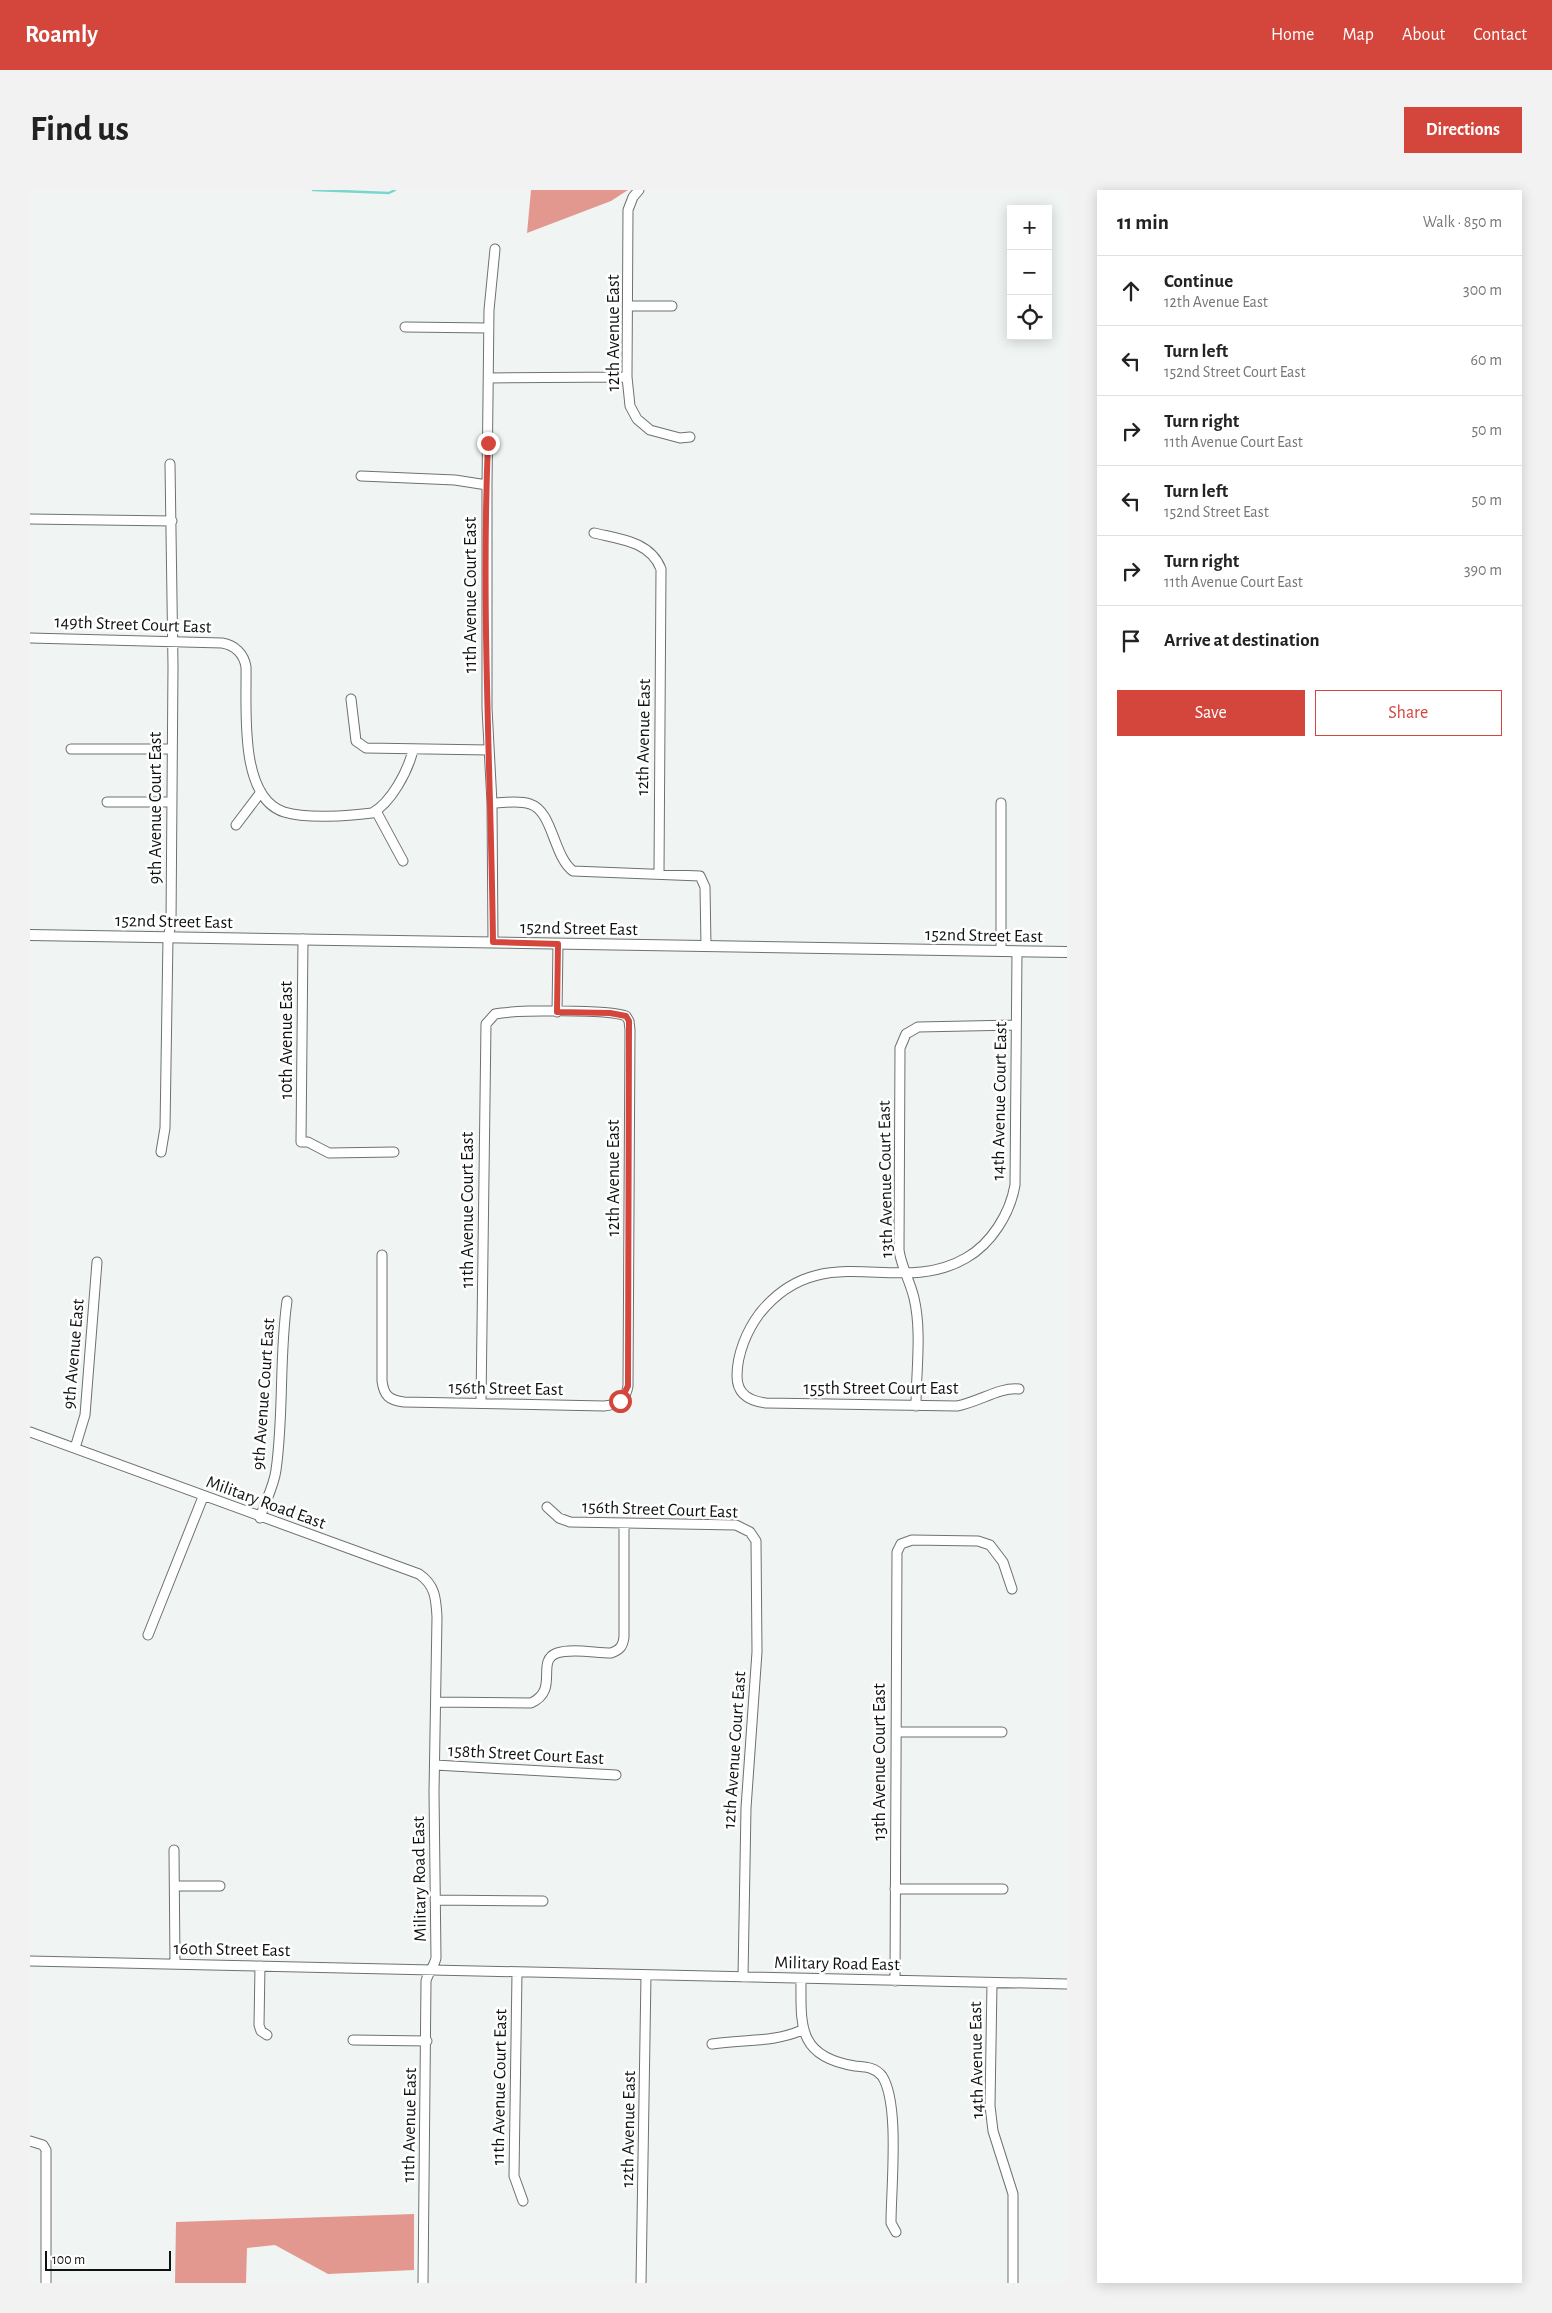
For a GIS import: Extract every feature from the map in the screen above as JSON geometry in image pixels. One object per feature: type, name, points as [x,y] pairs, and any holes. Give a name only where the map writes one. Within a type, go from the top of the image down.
[{"type":"main road","name":"152nd Street East","points":[[30,935],[1067,952]]},
{"type":"street","name":"12th Avenue East","points":[[639,190],[633,197],[628,210],[627,377],[630,406],[641,423],[659,433],[680,438],[690,437]]},
{"type":"street","name":"11th Avenue Court East","points":[[493,942],[492,803],[487,708],[486,485],[489,328],[492,264],[496,249]]},
{"type":"street","points":[[628,306],[672,306]]},
{"type":"street","points":[[405,327],[489,328]]},
{"type":"street","points":[[489,378],[627,377]]},
{"type":"street","name":"9th Avenue Court East","points":[[161,1152],[165,1128],[168,938],[171,924],[172,521],[170,464]]},
{"type":"street","points":[[361,476],[455,480],[486,485]]},
{"type":"street","points":[[30,519],[172,521]]},
{"type":"street","name":"12th Avenue East","points":[[594,533],[641,546],[655,557],[660,568],[658,873]]},
{"type":"street","name":"149th Street Court East","points":[[30,638],[222,643],[234,647],[242,655],[246,668],[250,766],[260,792]]},
{"type":"street","points":[[351,699],[356,741],[366,748],[489,750]]},
{"type":"street","points":[[70,749],[172,748]]},
{"type":"street","points":[[236,825],[260,792],[271,804],[284,812],[346,815],[376,811],[411,761],[413,750]]},
{"type":"street","points":[[107,802],[171,802]]},
{"type":"street","points":[[492,803],[521,802],[536,807],[545,819],[565,864],[573,871],[585,873],[690,874],[700,876],[705,882],[706,946]]},
{"type":"street","points":[[1001,804],[1001,952]]},
{"type":"street","points":[[376,811],[402,860]]},
{"type":"street","name":"10th Avenue East","points":[[303,939],[301,1142],[308,1142],[329,1153],[394,1152]]},
{"type":"street","points":[[557,1012],[558,944]]},
{"type":"street","name":"14th Avenue Court East","points":[[743,1394],[737,1376],[744,1341],[758,1316],[778,1293],[802,1279],[826,1272],[936,1270],[964,1259],[985,1243],[1003,1219],[1015,1185],[1017,952]]},
{"type":"street","name":"11th Avenue Court East","points":[[481,1403],[485,1031],[490,1018],[495,1014],[505,1012],[557,1012]]},
{"type":"street","name":"12th Avenue East","points":[[557,1012],[610,1013],[627,1017],[630,1030],[628,1386],[623,1398]]},
{"type":"street","name":"13th Avenue Court East","points":[[916,1406],[914,1298],[899,1250],[900,1060],[903,1040],[909,1030],[918,1027],[1016,1025]]},
{"type":"street","name":"156th Street East","points":[[382,1255],[382,1381],[387,1396],[392,1401],[604,1406],[616,1404],[623,1398]]},
{"type":"street","name":"9th Avenue East","points":[[75,1448],[85,1415],[97,1262]]},
{"type":"street","name":"9th Avenue Court East","points":[[260,1518],[276,1471],[282,1396],[282,1348],[287,1301]]},
{"type":"street","name":"155th Street Court East","points":[[743,1394],[750,1400],[766,1403],[957,1406],[982,1400],[1006,1389],[1019,1389]]},
{"type":"street","name":"Military Road East","points":[[30,1432],[260,1518],[419,1574],[433,1588],[436,1601],[436,1958],[433,1970],[1067,1984]]},
{"type":"street","points":[[148,1635],[203,1497]]},
{"type":"street","name":"156th Street Court East","points":[[547,1507],[559,1518],[570,1522],[736,1525],[746,1529]]},
{"type":"street","points":[[436,1702],[531,1703],[542,1697],[546,1688],[547,1664],[553,1655],[563,1652],[611,1654],[617,1651],[623,1643],[624,1636],[624,1523]]},
{"type":"street","name":"12th Avenue Court East","points":[[743,1977],[746,1816],[757,1652],[756,1541],[746,1529]]},
{"type":"street","name":"13th Avenue Court East","points":[[895,1981],[896,1559],[901,1544],[920,1540],[984,1542],[990,1545],[999,1555],[1012,1589]]},
{"type":"street","points":[[896,1732],[1002,1732]]},
{"type":"street","name":"158th Street Court East","points":[[435,1766],[616,1775]]},
{"type":"street","points":[[174,1850],[175,1964]]},
{"type":"street","points":[[175,1886],[220,1886]]},
{"type":"street","points":[[895,1889],[1003,1889]]},
{"type":"street","points":[[435,1900],[543,1901]]},
{"type":"street","name":"160th Street East","points":[[30,1961],[433,1970]]},
{"type":"street","points":[[260,1966],[259,2025],[261,2031],[267,2035]]},
{"type":"street","name":"11th Avenue East","points":[[424,2283],[426,1981],[427,1976],[433,1970]]},
{"type":"street","name":"11th Avenue Court East","points":[[517,1972],[514,2176],[523,2201]]},
{"type":"street","name":"12th Avenue East","points":[[641,2283],[646,1975]]},
{"type":"street","points":[[801,1979],[802,2030],[813,2047],[844,2064],[874,2069],[885,2083],[891,2099],[891,2223],[896,2232]]},
{"type":"street","name":"14th Avenue East","points":[[992,1983],[990,2106],[993,2130],[1013,2194],[1013,2283]]},
{"type":"street","points":[[712,2044],[732,2041],[766,2040],[802,2030]]},
{"type":"street","points":[[353,2040],[427,2041]]},
{"type":"street","points":[[30,2141],[43,2145],[46,2150],[46,2283]]},
{"type":"shaded area","points":[[531,190],[628,190],[611,201],[527,233]]},
{"type":"shaded area","points":[[414,2214],[414,2270],[328,2274],[275,2245],[247,2248],[246,2283],[175,2283],[176,2222]]},
{"type":"waterway","points":[[313,190],[389,193],[395,190]]},
{"type":"route","points":[[488,443],[486,485],[487,708],[492,803],[493,942],[558,944],[557,1012],[622,1014],[629,1021],[628,1389],[620,1401]]}]
